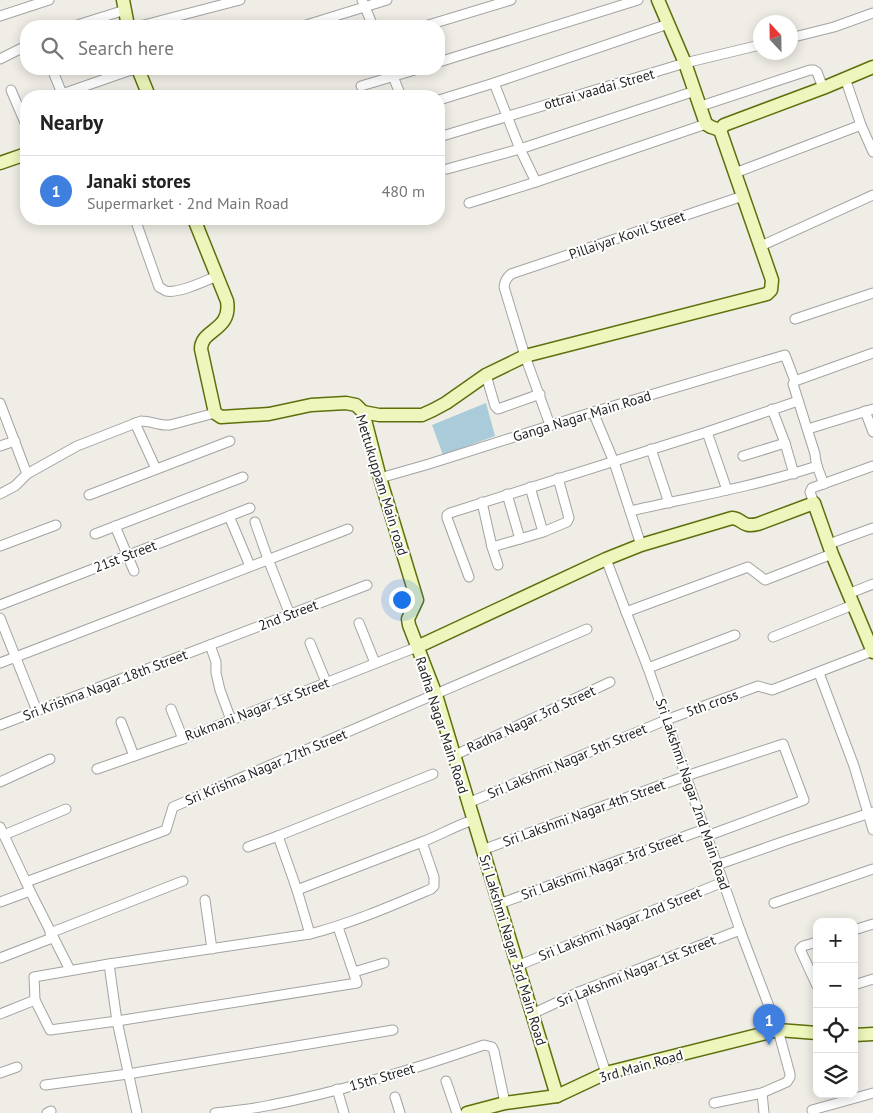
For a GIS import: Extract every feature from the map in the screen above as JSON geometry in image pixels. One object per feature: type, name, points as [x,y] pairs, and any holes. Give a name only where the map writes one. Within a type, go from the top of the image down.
[{"type":"street","points":[[0,16],[49,0]]},
{"type":"street","points":[[163,20],[240,0]]},
{"type":"street","points":[[319,20],[363,4],[387,0]]},
{"type":"street","points":[[445,20],[511,0]]},
{"type":"street","points":[[445,60],[638,0]]},
{"type":"street","points":[[658,0],[685,63],[706,124],[720,130]]},
{"type":"street","points":[[363,4],[370,20]]},
{"type":"street","points":[[88,20],[124,5],[127,20]]},
{"type":"street","points":[[798,36],[834,27],[873,12]]},
{"type":"street","points":[[445,98],[668,24]]},
{"type":"street","name":"ottrai vaadai Street","points":[[445,134],[685,63],[753,47]]},
{"type":"street","points":[[0,59],[20,49]]},
{"type":"street","points":[[720,130],[724,125],[873,67]]},
{"type":"street","points":[[701,106],[805,70],[817,72],[823,88]]},
{"type":"street","points":[[55,75],[61,90]]},
{"type":"street","points":[[77,90],[118,75]]},
{"type":"street","points":[[140,75],[147,90]]},
{"type":"street","points":[[361,86],[387,75]]},
{"type":"street","points":[[393,75],[399,90]]},
{"type":"street","points":[[845,78],[861,125],[873,152]]},
{"type":"street","points":[[494,83],[506,116],[536,182]]},
{"type":"street","points":[[11,90],[20,111]]},
{"type":"street","points":[[448,169],[520,149],[695,91]]},
{"type":"street","points":[[469,203],[706,124]]},
{"type":"street","points":[[735,173],[861,125]]},
{"type":"street","points":[[363,412],[378,415],[422,414],[446,403],[486,375],[525,356],[767,294],[771,290],[772,280],[720,130]]},
{"type":"street","points":[[0,163],[20,156]]},
{"type":"street","points":[[761,246],[873,195]]},
{"type":"street","name":"Pillaiyar Kovil Street","points":[[525,356],[504,287],[504,281],[511,274],[744,196]]},
{"type":"street","points":[[137,225],[159,287],[165,291],[180,290],[217,276]]},
{"type":"street","points":[[0,494],[15,486],[27,474],[76,446],[135,423],[147,421],[165,426],[215,413],[201,343],[222,324],[227,316],[228,301],[196,225]]},
{"type":"street","points":[[795,319],[873,293]]},
{"type":"street","points":[[824,484],[798,401],[795,381],[873,353]]},
{"type":"street","points":[[525,356],[550,425]]},
{"type":"street","name":"Ganga Nagar Main Road","points":[[380,478],[593,412],[785,356],[795,381]]},
{"type":"street","points":[[486,375],[495,406],[498,409],[540,394]]},
{"type":"street","points":[[469,577],[447,515],[450,512],[614,462],[798,401]]},
{"type":"street","points":[[0,403],[27,474]]},
{"type":"street","name":"Mettukuppam Main road","points":[[215,413],[221,418],[269,414],[311,405],[346,403],[356,405],[363,412],[380,478],[416,600],[416,604],[408,619],[417,648]]},
{"type":"street","points":[[772,409],[794,474]]},
{"type":"street","points":[[808,429],[869,410],[873,432]]},
{"type":"street","points":[[593,412],[614,462],[641,545]]},
{"type":"street","points":[[135,423],[156,469]]},
{"type":"street","points":[[707,432],[727,490]]},
{"type":"street","points":[[89,495],[230,441]]},
{"type":"street","points":[[0,446],[15,442]]},
{"type":"street","points":[[743,456],[785,444]]},
{"type":"street","points":[[652,449],[669,503]]},
{"type":"street","points":[[630,511],[794,474],[817,466]]},
{"type":"street","points":[[873,466],[811,489],[810,492],[850,600],[872,648],[819,673],[871,813],[873,830]]},
{"type":"street","points":[[95,534],[242,477]]},
{"type":"street","points":[[492,547],[543,532],[567,522],[569,518],[558,478]]},
{"type":"street","points":[[530,487],[543,532]]},
{"type":"street","points":[[507,494],[520,539]]},
{"type":"street","points":[[482,502],[498,565]]},
{"type":"street","points":[[417,648],[606,559],[641,545],[732,518],[751,526],[814,503]]},
{"type":"street","name":"21st Street","points":[[0,605],[250,508]]},
{"type":"street","points":[[229,516],[250,566]]},
{"type":"street","points":[[255,522],[290,615]]},
{"type":"street","points":[[0,546],[56,525]]},
{"type":"street","points":[[115,526],[134,571]]},
{"type":"street","points":[[626,612],[748,567],[765,580],[873,528]]},
{"type":"street","points":[[0,663],[348,529]]},
{"type":"street","name":"Sri Lakshmi Nagar 2nd Main Road","points":[[606,559],[648,668],[740,930],[778,1030],[790,1077],[787,1082],[762,1093]]},
{"type":"street","points":[[773,637],[850,600],[873,584]]},
{"type":"street","name":"2nd Street","points":[[210,645],[367,586]]},
{"type":"street","points":[[0,618],[37,710]]},
{"type":"street","points":[[359,623],[375,663]]},
{"type":"street","points":[[436,695],[588,629]]},
{"type":"street","points":[[648,668],[735,635]]},
{"type":"street","points":[[310,643],[326,682]]},
{"type":"street","points":[[210,645],[215,660],[220,690],[231,720]]},
{"type":"street","name":"Sri Krishna Nagar 18th Street","points":[[0,725],[210,645]]},
{"type":"street","name":"Rukmani Nagar 1st Street","points":[[97,769],[183,739],[417,648]]},
{"type":"street","name":"Radha Nagar Main Road","points":[[417,648],[436,695],[468,803]]},
{"type":"street","name":"5th cross","points":[[666,720],[758,686],[772,690],[819,673]]},
{"type":"street","name":"Radha Nagar 3rd Street","points":[[453,756],[610,682]]},
{"type":"street","name":"Sri Krishna Nagar 27th Street","points":[[26,882],[166,830],[173,807],[436,695]]},
{"type":"street","points":[[171,709],[183,739]]},
{"type":"street","name":"Sri Lakshmi Nagar 5th Street","points":[[468,803],[666,720]]},
{"type":"street","points":[[120,722],[134,756]]},
{"type":"street","name":"Sri Lakshmi Nagar 4th Street","points":[[482,850],[686,776],[783,744],[804,800],[706,832]]},
{"type":"street","points":[[0,782],[50,759]]},
{"type":"street","points":[[248,846],[278,836],[433,774]]},
{"type":"street","name":"Sri Lakshmi Nagar 3rd Main Road","points":[[468,803],[557,1096]]},
{"type":"street","points":[[66,809],[3,836],[51,936],[70,970]]},
{"type":"street","points":[[717,865],[871,813]]},
{"type":"street","points":[[297,890],[445,833],[451,828],[473,820]]},
{"type":"street","name":"Sri Lakshmi Nagar 3rd Street","points":[[499,904],[706,832]]},
{"type":"street","points":[[278,836],[310,934]]},
{"type":"street","points":[[338,927],[357,983],[50,1030],[35,1000],[34,977],[310,934],[338,927],[395,905],[434,886],[434,878],[422,842]]},
{"type":"street","points":[[774,903],[873,869]]},
{"type":"street","points":[[0,958],[183,881]]},
{"type":"street","name":"Sri Lakshmi Nagar 2nd Street","points":[[517,966],[723,882]]},
{"type":"street","points":[[0,902],[30,891]]},
{"type":"street","points":[[205,900],[212,948]]},
{"type":"street","points":[[858,929],[873,924]]},
{"type":"street","name":"Sri Lakshmi Nagar 1st Street","points":[[532,1014],[579,992],[740,930]]},
{"type":"street","points":[[813,943],[803,946],[800,949],[813,977]]},
{"type":"street","points":[[354,972],[384,963]]},
{"type":"street","points":[[109,964],[116,1021],[137,1113]]},
{"type":"street","points":[[858,984],[873,979]]},
{"type":"street","points":[[579,992],[606,1073]]},
{"type":"street","points":[[0,1014],[35,1000]]},
{"type":"street","points":[[45,1085],[128,1074],[394,1030]]},
{"type":"street","name":"3rd Main Road","points":[[467,1113],[505,1103],[557,1096],[606,1073],[778,1030],[813,1033]]},
{"type":"street","points":[[858,1035],[873,1034]]},
{"type":"street","name":"15th Street","points":[[214,1113],[270,1106],[440,1060],[484,1045],[492,1047],[494,1051],[505,1103]]},
{"type":"street","points":[[0,1073],[17,1066]]},
{"type":"street","points":[[446,1080],[457,1113]]},
{"type":"street","points":[[337,1089],[344,1113]]},
{"type":"street","points":[[714,1103],[762,1093],[764,1113]]},
{"type":"street","points":[[812,1110],[873,1093]]},
{"type":"street","points":[[395,1097],[400,1113]]},
{"type":"water","points":[[486,403],[495,436],[443,455],[432,425]]},
{"type":"place","name":"Janaki stores","points":[[769,1045]]}]
